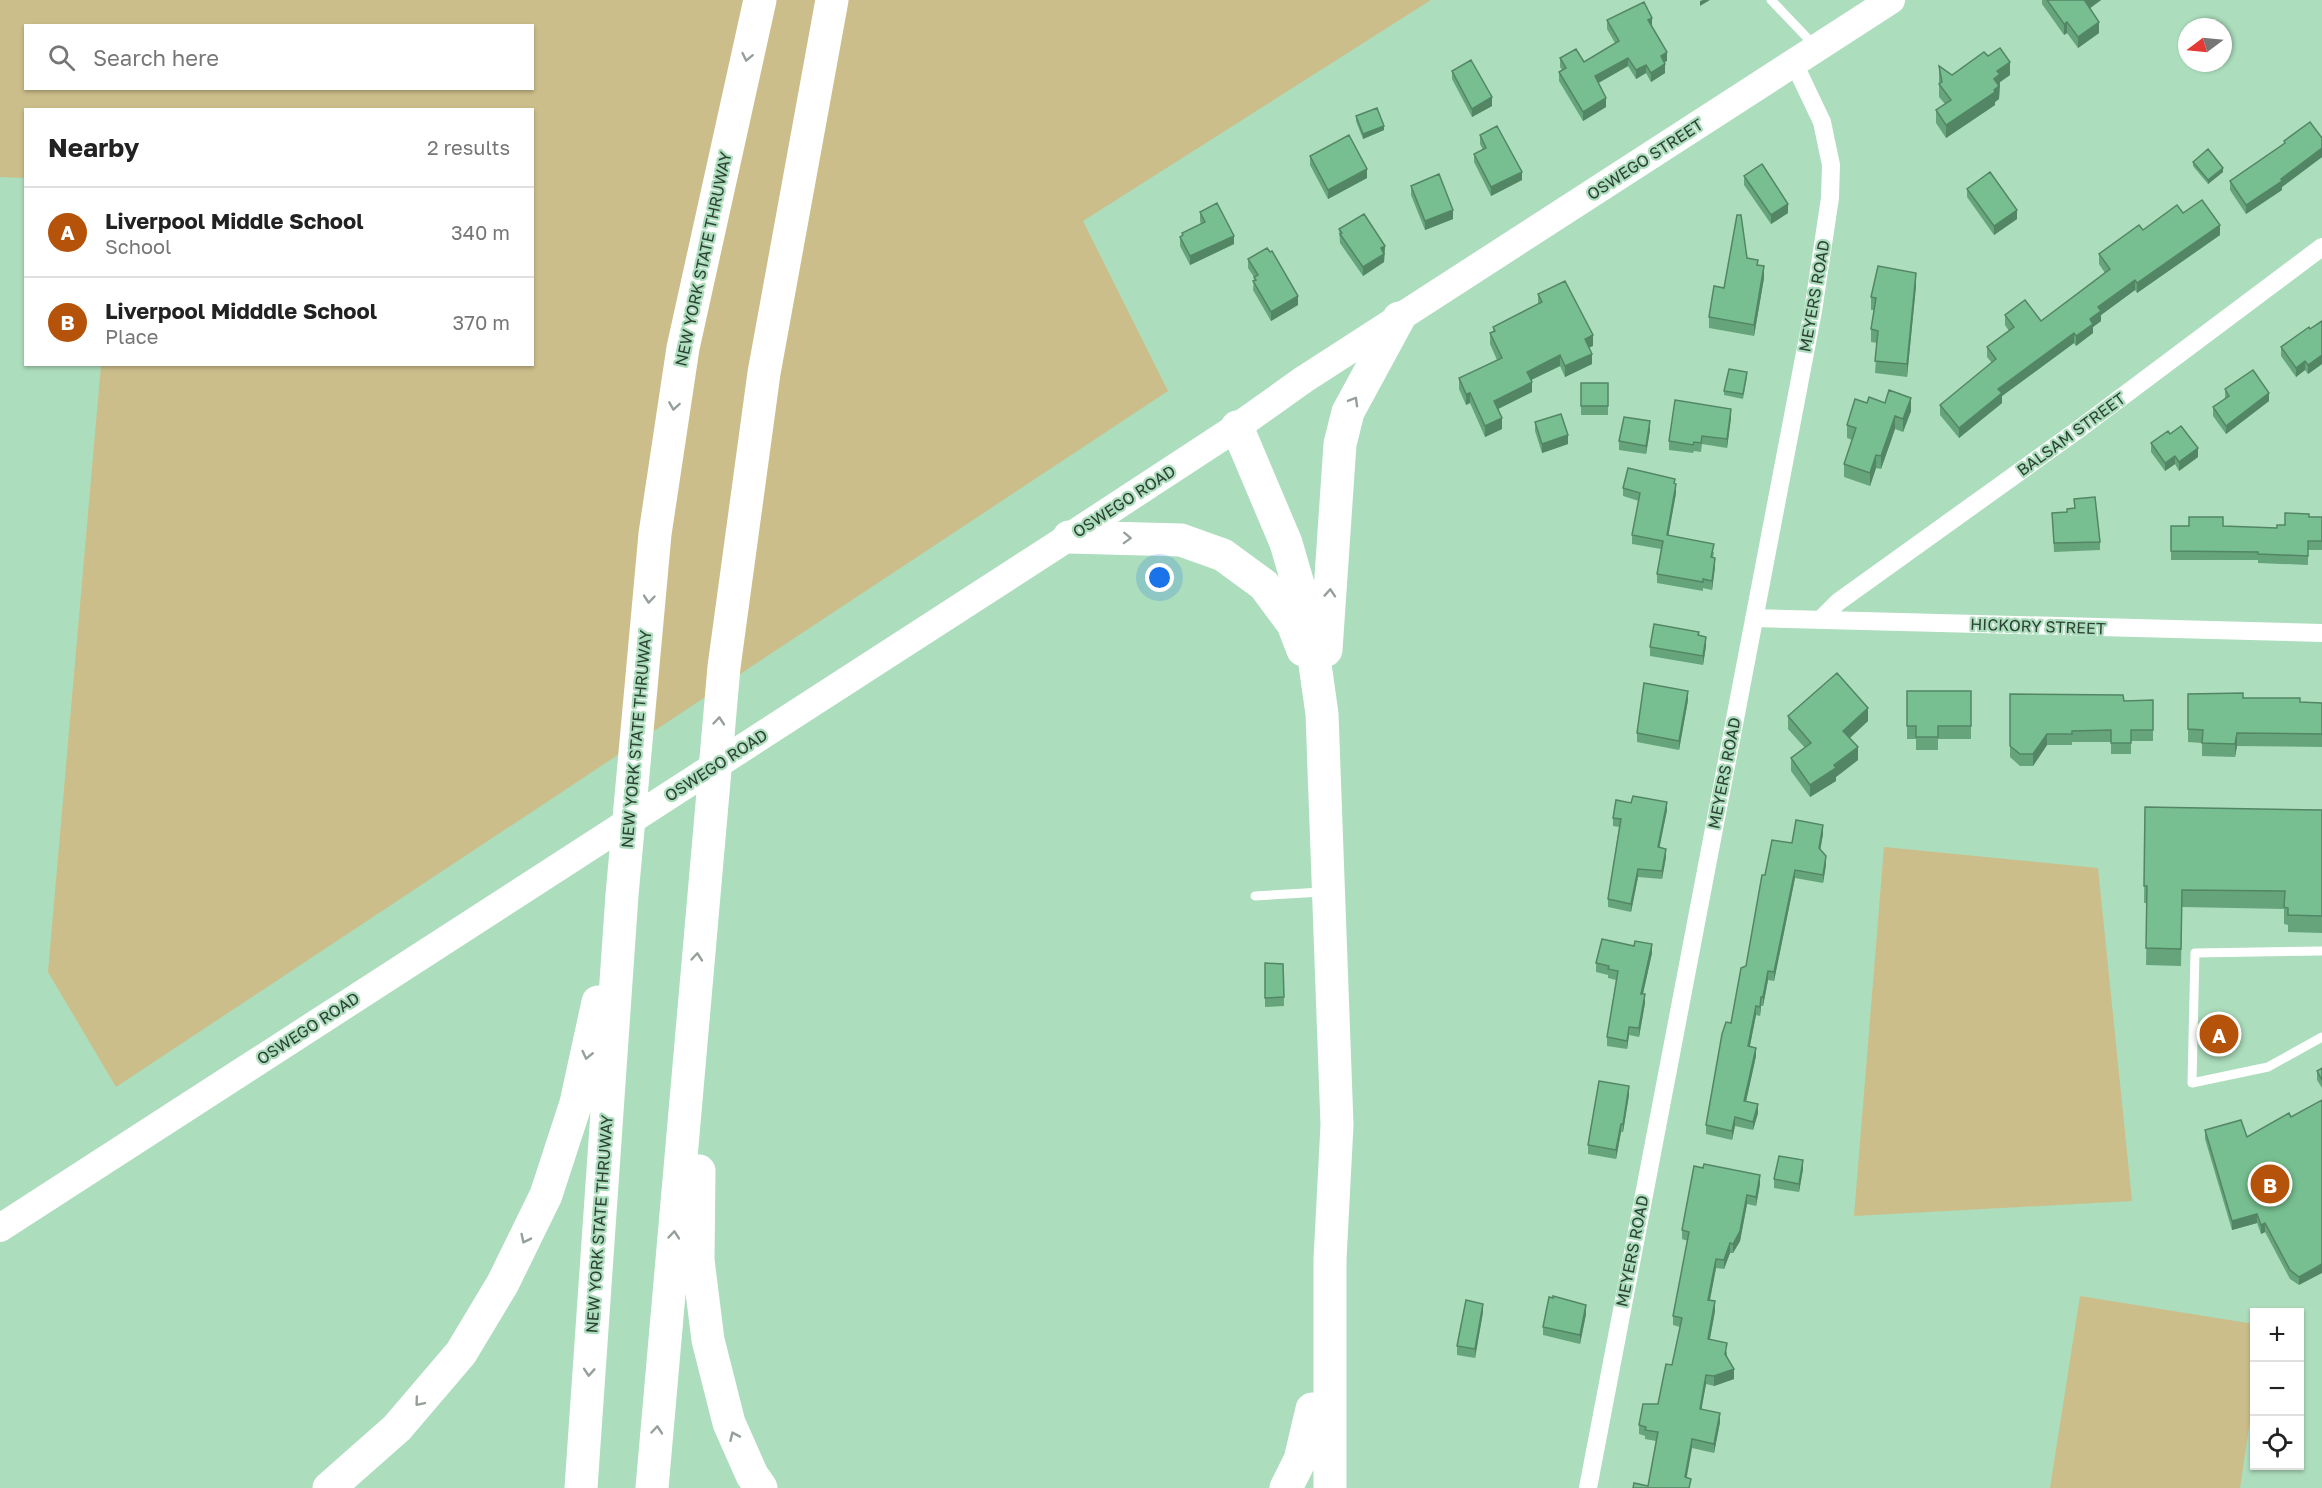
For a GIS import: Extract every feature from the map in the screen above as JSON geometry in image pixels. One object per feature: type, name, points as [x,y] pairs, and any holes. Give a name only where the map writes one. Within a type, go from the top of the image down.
[{"type":"highway","name":"NEW YORK STATE THRUWAY","points":[[581,1488],[622,895],[655,534],[677,383],[688,325],[760,0]]},
{"type":"highway","points":[[652,1488],[724,668],[762,384],[832,0]]},
{"type":"highway","points":[[1322,714],[1340,444],[1348,412],[1399,318]]},
{"type":"highway","points":[[1237,427],[1286,543],[1310,622],[1322,714],[1337,1125],[1330,1259],[1330,1488]]},
{"type":"highway","points":[[1069,537],[1181,540],[1223,555],[1264,585],[1293,624],[1322,714]]},
{"type":"highway","points":[[329,1488],[404,1420],[461,1353],[503,1283],[546,1195],[576,1103],[622,895]]},
{"type":"highway","points":[[1312,1488],[1313,1188],[1317,1108],[1333,978]]},
{"type":"highway","points":[[694,994],[700,1045],[698,1260],[708,1340],[729,1423],[752,1475],[761,1488]]},
{"type":"highway","points":[[1286,1488],[1300,1460],[1312,1408]]},
{"type":"main road","name":"OSWEGO STREET","points":[[1399,318],[1891,0]]},
{"type":"main road","name":"OSWEGO ROAD","points":[[0,1228],[1069,537],[1399,318]]},
{"type":"street","name":"MEYERS ROAD","points":[[1588,1488],[1813,310],[1830,198],[1831,165],[1806,56]]},
{"type":"street","name":"BALSAM STREET","points":[[1820,620],[1838,602],[2088,422],[2322,247]]},
{"type":"street","name":"HICKORY STREET","points":[[1754,618],[2322,633]]},
{"type":"lane","points":[[1771,0],[1806,56]]},
{"type":"lane","points":[[1255,896],[1329,891]]},
{"type":"lane","points":[[2322,951],[2195,953],[2192,1083],[2268,1067],[2322,1037]]},
{"type":"shaded area","points":[[0,0],[1431,0],[1083,221],[1168,391],[116,1087],[48,972],[101,366],[534,366],[534,108],[24,108],[24,178],[0,177]]},
{"type":"shaded area","points":[[1884,847],[2098,868],[2132,1201],[1854,1216]]},
{"type":"shaded area","points":[[2080,1296],[2250,1323],[2250,1421],[2240,1488],[2050,1488]]},
{"type":"building","points":[[2047,0],[2086,0],[2099,22],[2078,37],[2067,22],[2064,24]]},
{"type":"building","points":[[1644,2],[1652,18],[1648,20],[1667,52],[1661,56],[1665,64],[1651,73],[1646,65],[1636,70],[1628,58],[1595,76],[1606,98],[1583,112],[1559,72],[1566,68],[1560,58],[1576,49],[1584,62],[1619,41],[1607,20]]},
{"type":"building","points":[[2000,48],[2010,62],[1997,71],[2000,74],[1994,79],[1999,86],[1994,90],[1995,92],[1946,125],[1936,110],[1951,100],[1939,84],[1942,82],[1939,66],[1952,75],[1984,52],[1988,56]]},
{"type":"building","points":[[1471,60],[1492,97],[1472,109],[1452,71]]},
{"type":"building","points":[[1377,108],[1384,126],[1363,134],[1356,116]]},
{"type":"building","points":[[2310,122],[2322,138],[2322,148],[2281,179],[2282,181],[2246,205],[2230,181],[2285,143],[2284,141]]},
{"type":"building","points":[[1497,126],[1522,172],[1491,187],[1474,154],[1486,148],[1480,135]]},
{"type":"building","points":[[1349,135],[1367,169],[1328,190],[1310,156]]},
{"type":"building","points":[[2208,149],[2223,168],[2208,180],[2193,162]]},
{"type":"building","points":[[1762,164],[1788,204],[1771,215],[1744,176]]},
{"type":"building","points":[[1990,172],[2017,210],[1994,226],[1967,189]]},
{"type":"building","points":[[1439,174],[1453,210],[1425,221],[1411,186]]},
{"type":"building","points":[[2202,200],[2220,225],[2137,283],[2135,280],[2098,307],[2101,311],[2090,319],[2093,324],[2076,336],[2074,333],[1998,389],[2002,393],[1959,428],[1940,405],[1996,359],[1987,347],[2014,327],[2005,315],[2025,300],[2041,321],[2110,269],[2099,254],[2139,225],[2143,230],[2177,205],[2183,213]]},
{"type":"building","points":[[1217,203],[1234,236],[1190,256],[1180,237],[1182,233],[1205,222],[1200,212]]},
{"type":"building","points":[[1364,214],[1385,246],[1381,248],[1384,254],[1363,267],[1340,234],[1342,233],[1339,229]]},
{"type":"building","points":[[1737,215],[1741,215],[1747,258],[1758,260],[1757,265],[1764,266],[1754,325],[1709,317],[1714,286],[1724,288]]},
{"type":"building","points":[[1267,248],[1270,252],[1272,251],[1298,296],[1271,312],[1253,281],[1258,275],[1248,259]]},
{"type":"building","points":[[1878,266],[1916,273],[1907,364],[1875,361],[1878,331],[1871,329],[1876,298],[1871,297]]},
{"type":"building","points":[[1565,281],[1593,335],[1585,339],[1592,354],[1565,366],[1560,355],[1527,372],[1532,382],[1494,401],[1502,418],[1485,426],[1470,393],[1466,394],[1459,378],[1502,358],[1490,333],[1495,331],[1493,327],[1542,302],[1538,294]]},
{"type":"building","points":[[2322,321],[2322,355],[2308,365],[2305,361],[2296,368],[2281,347],[2309,327],[2310,329]]},
{"type":"building","points":[[1729,369],[1747,372],[1743,394],[1724,391]]},
{"type":"building","points":[[2253,370],[2269,393],[2226,426],[2213,407],[2229,396],[2225,389]]},
{"type":"building","points":[[1581,383],[1608,383],[1608,406],[1581,406]]},
{"type":"building","points":[[1889,390],[1911,398],[1903,419],[1895,416],[1881,456],[1876,455],[1870,473],[1844,464],[1856,428],[1847,425],[1855,399],[1867,403],[1869,397],[1885,403]]},
{"type":"building","points":[[1675,400],[1731,409],[1727,439],[1702,436],[1701,443],[1694,442],[1693,445],[1669,441]]},
{"type":"building","points":[[1561,414],[1568,435],[1542,444],[1535,422]]},
{"type":"building","points":[[1624,417],[1650,421],[1646,446],[1619,441]]},
{"type":"building","points":[[2181,426],[2198,448],[2179,462],[2175,456],[2165,463],[2151,443],[2168,431],[2170,434]]},
{"type":"building","points":[[1628,468],[1675,479],[1667,535],[1714,544],[1711,557],[1715,558],[1712,581],[1703,579],[1703,582],[1657,574],[1663,541],[1632,535],[1640,493],[1623,488]]},
{"type":"building","points":[[2095,497],[2100,542],[2054,543],[2052,513],[2067,512],[2067,509],[2075,508],[2074,499]]},
{"type":"building","points":[[2285,513],[2322,517],[2322,541],[2308,541],[2308,556],[2258,554],[2258,552],[2171,551],[2171,526],[2189,526],[2189,517],[2223,517],[2223,526],[2277,528],[2277,525],[2285,525]]},
{"type":"building","points":[[1654,624],[1699,632],[1698,635],[1706,637],[1703,656],[1650,647]]},
{"type":"building","points":[[1837,673],[1868,708],[1843,731],[1858,747],[1834,765],[1836,768],[1810,785],[1791,758],[1811,743],[1788,716]]},
{"type":"building","points":[[1644,683],[1688,691],[1679,741],[1637,733]]},
{"type":"building","points":[[1907,691],[1971,691],[1971,726],[1938,726],[1938,737],[1916,737],[1916,726],[1907,726]]},
{"type":"building","points":[[2243,693],[2243,698],[2300,698],[2300,702],[2322,703],[2322,734],[2237,733],[2235,744],[2202,743],[2203,730],[2188,729],[2188,694]]},
{"type":"building","points":[[2010,694],[2123,695],[2124,701],[2153,700],[2153,730],[2131,730],[2131,743],[2111,743],[2111,730],[2047,734],[2033,754],[2020,754],[2010,746]]},
{"type":"building","points":[[1633,796],[1667,802],[1658,847],[1666,849],[1662,871],[1638,869],[1631,904],[1608,899],[1621,819],[1613,818],[1616,800],[1631,803]]},
{"type":"building","points":[[2145,807],[2322,810],[2322,916],[2288,915],[2288,908],[2284,907],[2285,891],[2182,890],[2181,949],[2146,948]]},
{"type":"building","points":[[1796,820],[1823,825],[1819,848],[1826,856],[1823,875],[1795,870],[1774,972],[1768,971],[1760,1007],[1756,1006],[1748,1046],[1756,1048],[1744,1101],[1758,1104],[1753,1122],[1735,1117],[1732,1131],[1706,1125],[1722,1034],[1726,1022],[1731,1023],[1741,968],[1746,966],[1762,875],[1765,875],[1772,840],[1792,843]]},
{"type":"building","points":[[1602,939],[1634,946],[1635,941],[1652,944],[1641,994],[1645,994],[1639,1028],[1629,1027],[1627,1041],[1607,1037],[1618,971],[1596,963]]},
{"type":"building","points":[[1265,963],[1283,964],[1284,997],[1265,998]]},
{"type":"building","points":[[2322,1068],[2322,1080],[2317,1071]]},
{"type":"building","points":[[1599,1081],[1629,1086],[1616,1150],[1588,1145]]},
{"type":"building","points":[[2322,1100],[2322,1264],[2299,1277],[2290,1270],[2265,1223],[2261,1225],[2257,1214],[2232,1221],[2205,1130],[2241,1120],[2247,1137],[2289,1113],[2291,1117]]},
{"type":"building","points":[[1779,1156],[1803,1160],[1799,1184],[1774,1179]]},
{"type":"building","points":[[1704,1164],[1760,1175],[1756,1197],[1747,1195],[1740,1231],[1733,1244],[1730,1243],[1724,1260],[1716,1259],[1708,1300],[1715,1301],[1708,1339],[1727,1343],[1725,1354],[1734,1369],[1714,1376],[1706,1375],[1700,1409],[1720,1413],[1714,1444],[1692,1439],[1685,1477],[1691,1479],[1689,1488],[1633,1488],[1634,1483],[1648,1486],[1658,1432],[1645,1430],[1646,1427],[1639,1425],[1643,1404],[1658,1404],[1666,1364],[1672,1365],[1682,1318],[1673,1316],[1689,1232],[1682,1230],[1694,1166],[1703,1168]]},
{"type":"building","points":[[1553,1296],[1586,1305],[1580,1335],[1543,1327],[1549,1297],[1553,1298]]},
{"type":"building","points":[[1466,1300],[1483,1304],[1475,1349],[1457,1346]]},
{"type":"place","name":"Liverpool Middle School","points":[[2219,1034]]},
{"type":"place","name":"Liverpool Midddle School","points":[[2270,1184]]}]
